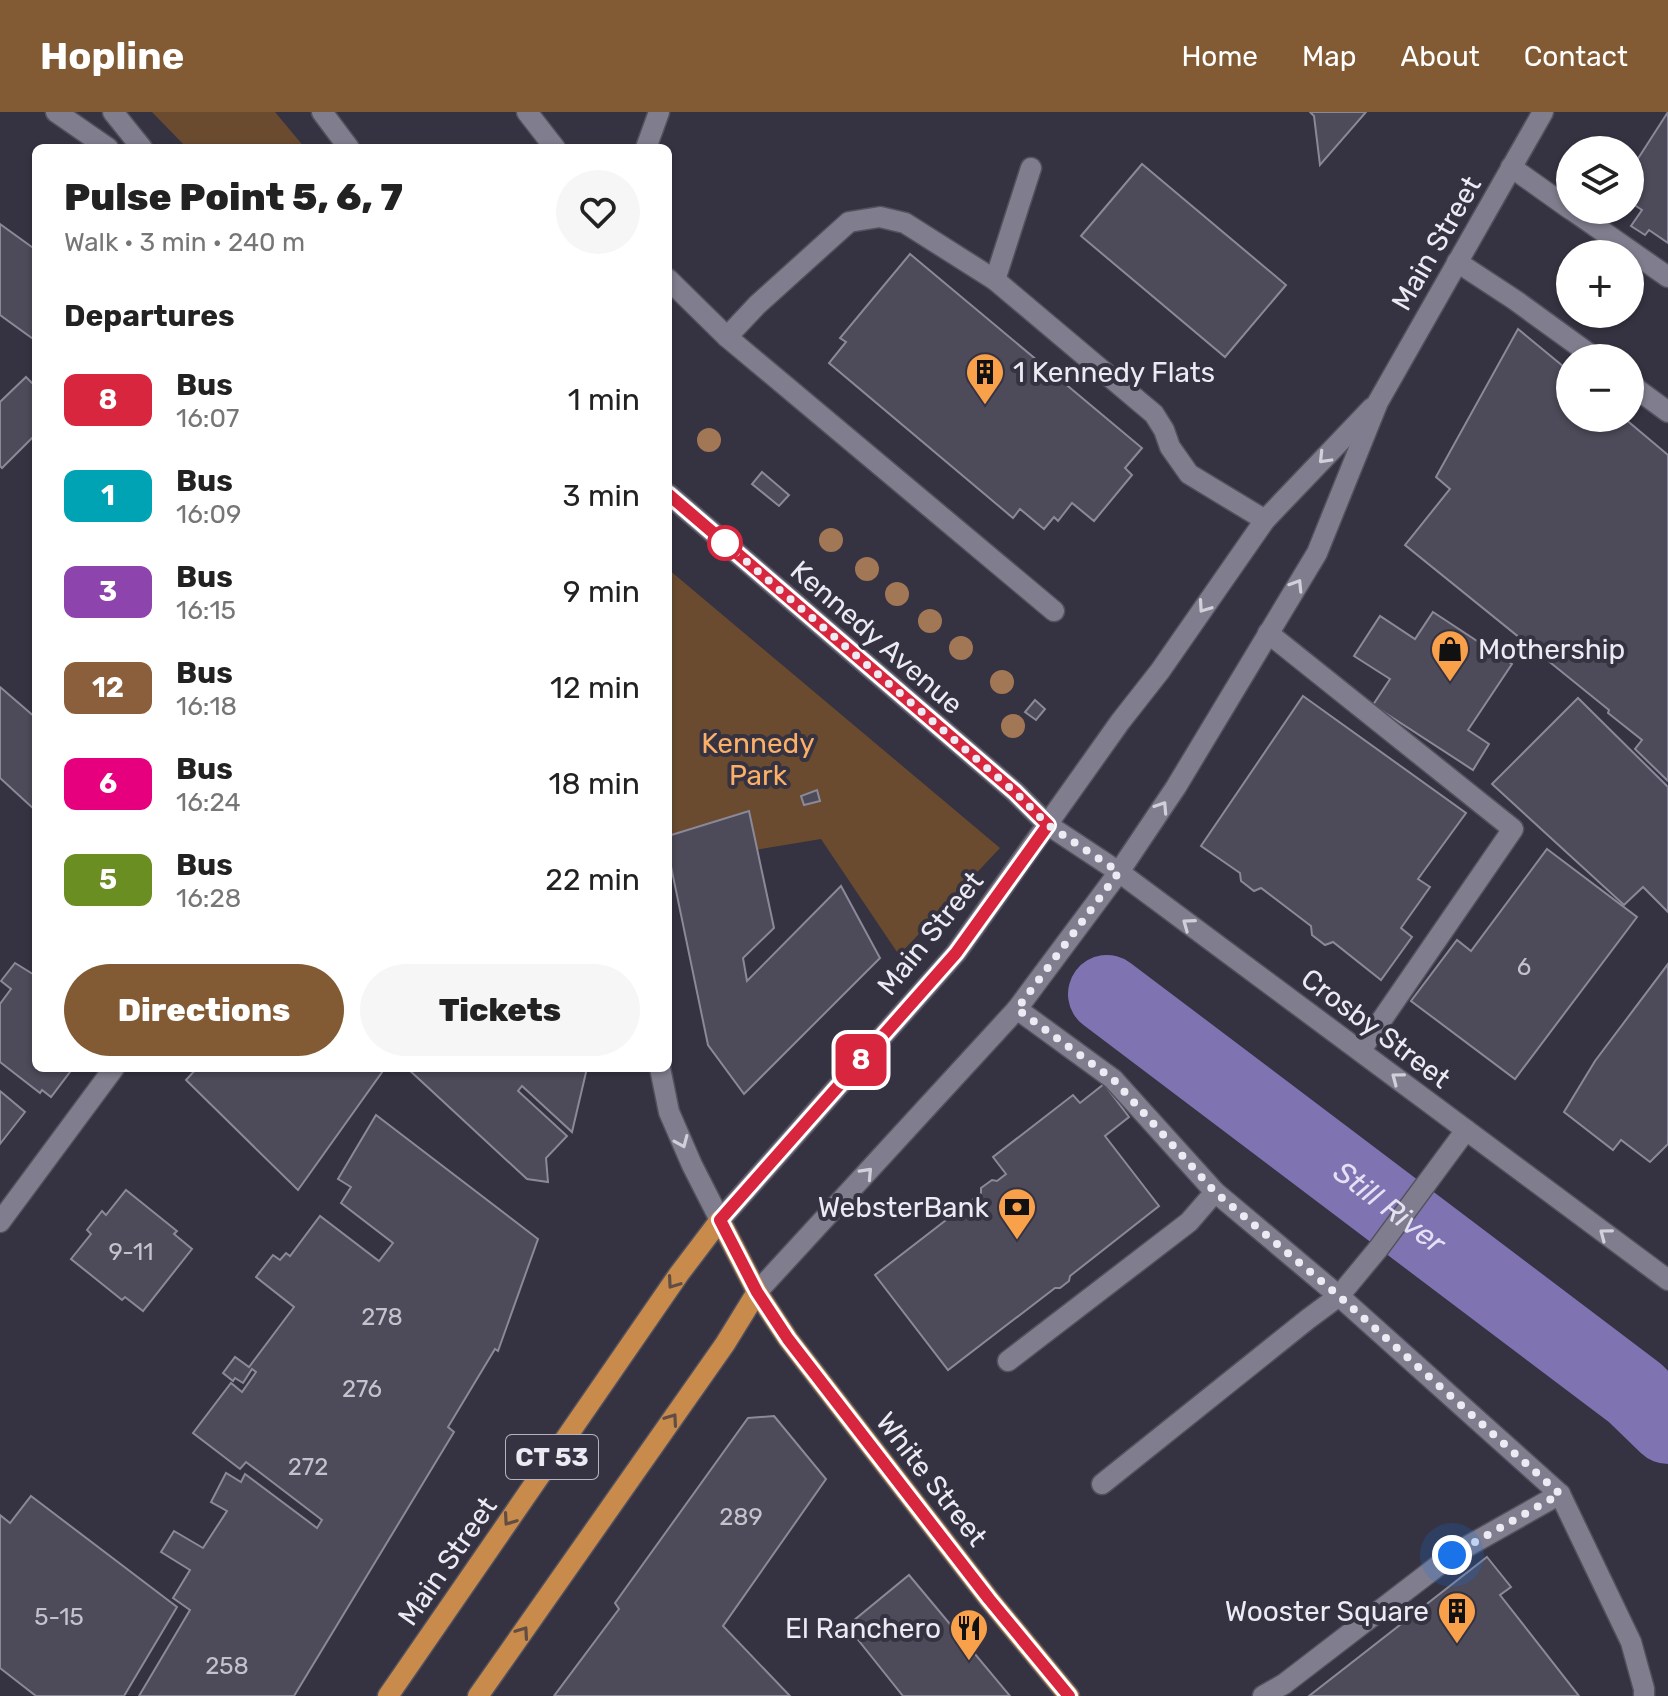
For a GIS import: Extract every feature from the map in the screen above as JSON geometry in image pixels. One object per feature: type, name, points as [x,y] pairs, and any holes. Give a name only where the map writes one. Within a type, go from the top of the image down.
[{"type":"main road","points":[[56,112],[102,144]]},
{"type":"main road","points":[[113,112],[139,144]]},
{"type":"main road","points":[[322,112],[346,144]]},
{"type":"main road","points":[[527,112],[552,144]]},
{"type":"main road","points":[[647,144],[659,112]]},
{"type":"main road","name":"Main Street","points":[[478,1696],[725,1344],[757,1292],[1017,1009],[1119,872],[1176,787],[1317,553],[1378,402],[1543,112]]},
{"type":"main road","points":[[1511,167],[1556,198]]},
{"type":"main road","points":[[995,280],[1031,168]]},
{"type":"main road","points":[[727,337],[757,305],[849,222],[880,217],[905,223],[995,280],[1154,414],[1170,447],[1189,474],[1265,520]]},
{"type":"main road","points":[[1592,224],[1668,277]]},
{"type":"main road","points":[[1457,262],[1576,344]]},
{"type":"main road","points":[[672,283],[727,337],[1054,611]]},
{"type":"main road","points":[[1644,394],[1668,412]]},
{"type":"main road","name":"Main Street","points":[[388,1696],[679,1274],[720,1220],[956,953],[1265,520],[1378,402]]},
{"type":"main road","name":"Kennedy Avenue","points":[[672,497],[1015,792],[1048,825]]},
{"type":"main road","points":[[1268,633],[1513,829],[1361,1050]]},
{"type":"main road","name":"Crosby Street","points":[[1048,825],[1119,872],[1668,1280]]},
{"type":"main road","points":[[1017,1009],[1113,1079],[1215,1192],[1339,1296],[1560,1494],[1631,1642],[1644,1696]]},
{"type":"main road","points":[[0,1222],[111,1072]]},
{"type":"main road","points":[[661,1072],[669,1112],[720,1220]]},
{"type":"main road","points":[[1102,1484],[1339,1296],[1378,1249],[1466,1130]]},
{"type":"main road","points":[[1008,1361],[1189,1222],[1215,1192]]},
{"type":"main road","name":"White Street","points":[[720,1220],[757,1292],[788,1339],[989,1599],[1069,1696]]},
{"type":"main road","points":[[1263,1696],[1284,1684],[1452,1555],[1560,1494]]},
{"type":"green space","points":[[152,112],[275,112],[302,144],[183,144]]},
{"type":"green space","name":"Kennedy Park","points":[[672,572],[1000,848],[899,955],[821,839],[672,864]]},
{"type":"building","points":[[1310,112],[1366,112],[1320,165],[1314,116]]},
{"type":"building","points":[[1668,112],[1668,243],[1649,230],[1645,235],[1631,226],[1644,224],[1644,149]]},
{"type":"building","points":[[1142,164],[1286,285],[1225,357],[1081,236]]},
{"type":"building","points":[[0,224],[32,247],[32,338],[0,315]]},
{"type":"building","name":"1 Kennedy Flats","points":[[910,254],[1142,448],[1125,468],[1132,475],[1094,521],[1072,503],[1058,521],[1054,517],[1044,529],[1020,509],[1013,518],[829,363],[846,342],[840,338]]},
{"type":"building","points":[[1518,329],[1556,360],[1556,432],[1641,432],[1668,455],[1668,781],[1635,749],[1642,740],[1608,713],[1609,710],[1405,545],[1450,489],[1436,477]]},
{"type":"building","points":[[26,377],[32,383],[32,438],[2,468],[0,466],[0,402]]},
{"type":"building","points":[[762,472],[789,495],[779,506],[752,484]]},
{"type":"building","points":[[1433,612],[1512,664],[1468,730],[1489,744],[1473,770],[1373,705],[1390,679],[1354,656],[1380,616],[1415,639]]},
{"type":"building","points":[[0,687],[32,715],[32,807],[0,778]]},
{"type":"building","points":[[1303,696],[1466,813],[1418,879],[1430,887],[1401,928],[1412,937],[1381,980],[1333,942],[1325,945],[1312,935],[1311,926],[1261,888],[1254,891],[1241,881],[1240,873],[1201,846]]},
{"type":"building","points":[[1578,698],[1668,787],[1668,912],[1643,887],[1624,905],[1492,784]]},
{"type":"building","points":[[1035,700],[1045,709],[1036,720],[1025,712]]},
{"type":"building","points":[[817,790],[820,801],[804,805],[801,796]]},
{"type":"building","points":[[749,811],[774,928],[743,958],[747,981],[841,886],[880,958],[744,1094],[708,1045],[672,871],[672,835]]},
{"type":"building","points":[[1547,849],[1637,917],[1515,1079],[1411,1001],[1457,940],[1471,951]]},
{"type":"building","points":[[15,963],[32,974],[32,1072],[70,1072],[51,1097],[42,1090],[40,1093],[0,1062],[0,1004],[11,989],[1,981]]},
{"type":"building","points":[[1668,964],[1668,1144],[1650,1162],[1621,1140],[1613,1150],[1564,1112],[1595,1061]]},
{"type":"building","points":[[193,1072],[382,1072],[298,1190],[186,1080]]},
{"type":"building","points":[[411,1072],[586,1072],[572,1132],[522,1086],[518,1091],[567,1136],[546,1158],[548,1182],[527,1179]]},
{"type":"building","name":"WebsterBank","points":[[1104,1084],[1129,1117],[1105,1136],[1159,1206],[1070,1276],[1069,1281],[1060,1288],[1055,1288],[948,1370],[875,1275],[981,1193],[981,1188],[1006,1174],[993,1157],[1073,1095],[1080,1103]]},
{"type":"building","points":[[0,1091],[25,1112],[0,1144]]},
{"type":"building","points":[[376,1115],[538,1239],[498,1351],[495,1349],[448,1427],[454,1432],[294,1696],[139,1696],[190,1610],[173,1598],[190,1570],[161,1552],[174,1531],[203,1548],[227,1511],[211,1502],[226,1473],[241,1482],[245,1474],[317,1528],[322,1520],[246,1462],[240,1469],[193,1433],[231,1383],[242,1392],[256,1372],[252,1369],[243,1383],[235,1378],[233,1381],[223,1373],[235,1357],[249,1367],[294,1307],[256,1277],[273,1255],[280,1260],[286,1253],[290,1256],[320,1216],[379,1261],[393,1243],[341,1203],[351,1187],[338,1179]]},
{"type":"building","points":[[126,1190],[177,1231],[174,1234],[192,1249],[143,1311],[125,1297],[122,1300],[71,1259],[91,1234],[87,1230],[102,1211],[106,1215]]},
{"type":"building","points":[[774,1416],[826,1479],[723,1626],[790,1696],[554,1696],[619,1609],[615,1603],[748,1418]]},
{"type":"building","points":[[31,1496],[177,1607],[124,1696],[36,1696],[0,1668],[0,1515],[10,1523]]},
{"type":"building","name":"Wooster Square","points":[[1487,1557],[1511,1587],[1500,1595],[1579,1696],[1309,1696]]},
{"type":"building","points":[[909,1575],[1010,1696],[903,1696],[847,1626]]},
{"type":"waterway","name":"Still River","points":[[1107,994],[1635,1393],[1668,1425]]},
{"type":"bus line","name":"8","points":[[672,497],[1015,792],[1048,825],[956,953],[720,1220],[757,1292],[788,1339],[989,1599],[1069,1696]]},
{"type":"place","name":"1 Kennedy Flats","points":[[985,406]]},
{"type":"place","name":"Mothership","points":[[1450,683]]},
{"type":"place","name":"WebsterBank","points":[[1017,1241]]},
{"type":"place","name":"Wooster Square","points":[[1457,1645]]},
{"type":"place","name":"El Ranchero","points":[[969,1662]]},
{"type":"route","points":[[725,543],[1015,792],[1048,825],[1119,872],[1017,1009],[1113,1079],[1215,1192],[1339,1296],[1560,1494],[1452,1555]]}]
